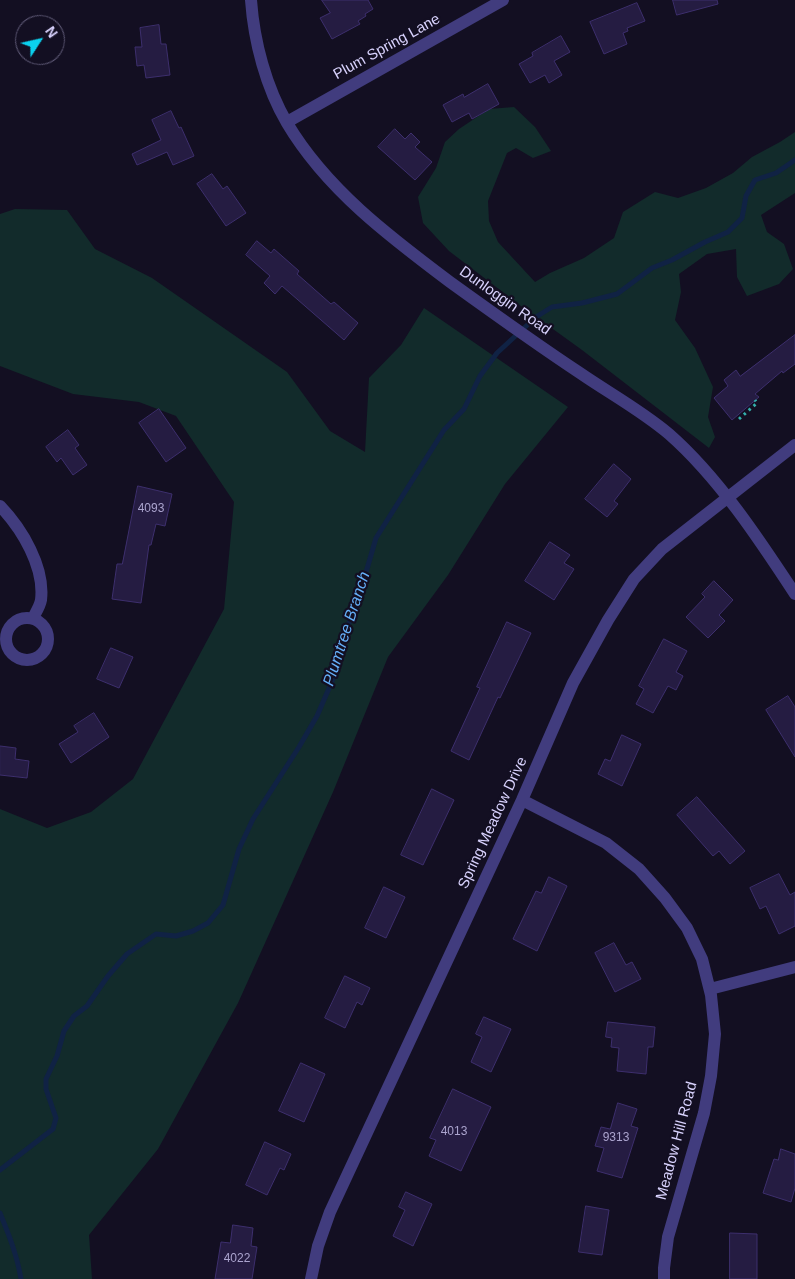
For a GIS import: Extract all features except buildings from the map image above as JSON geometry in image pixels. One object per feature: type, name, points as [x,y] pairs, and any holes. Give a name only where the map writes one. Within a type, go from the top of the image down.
[{"type":"street","name":"Dunloggin Road","points":[[251,0],[258,44],[267,77],[287,122],[310,157],[334,184],[360,210],[408,251],[508,325],[668,433],[700,464],[727,497],[795,594]]},
{"type":"street","name":"Plum Spring Lane","points":[[287,122],[503,0]]},
{"type":"street","name":"Spring Meadow Drive","points":[[312,1279],[318,1246],[330,1212],[522,800],[576,678],[608,620],[634,579],[662,549],[795,445]]},
{"type":"street","points":[[0,506],[20,532],[33,555],[42,587],[41,602],[33,618]]},
{"type":"street","name":"Meadow Hill Road","points":[[522,800],[606,843],[639,869],[665,898],[687,928],[702,959],[710,989],[715,1034],[704,1113],[668,1237],[664,1279]]},
{"type":"street","points":[[710,989],[795,967]]},
{"type":"path","points":[[739,418],[757,403],[755,400]]},
{"type":"green space","points":[[514,107],[535,127],[551,151],[533,158],[516,148],[507,153],[488,201],[489,221],[498,242],[535,282],[584,258],[614,238],[623,212],[655,192],[678,198],[706,188],[733,173],[752,157],[795,132],[795,193],[761,215],[767,232],[784,244],[793,269],[779,284],[747,296],[737,277],[736,249],[707,254],[679,274],[681,292],[675,320],[695,348],[713,387],[708,417],[715,437],[709,448],[449,251],[423,223],[418,197],[436,168],[445,142],[459,129],[489,109]]},
{"type":"green space","points":[[15,209],[67,210],[95,249],[152,278],[287,372],[330,431],[365,452],[369,378],[401,345],[424,308],[568,407],[505,484],[448,575],[388,657],[333,792],[238,1003],[158,1149],[89,1235],[92,1279],[0,1279],[0,809],[47,828],[91,812],[133,779],[224,609],[234,502],[176,416],[139,402],[73,394],[0,366],[0,214]]},
{"type":"waterway","name":"Plumtree Branch","points":[[0,1170],[53,1129],[56,1118],[46,1089],[46,1079],[57,1056],[64,1031],[74,1016],[87,1006],[108,976],[127,954],[156,934],[176,936],[193,931],[208,923],[223,905],[239,849],[253,819],[317,716],[333,679],[341,643],[357,603],[376,538],[444,430],[464,409],[480,376],[497,353],[536,317],[552,307],[582,303],[617,294],[652,268],[728,232],[742,218],[746,196],[755,180],[776,173],[795,160]]},
{"type":"waterway","name":"Plumtree Branch","points":[[0,1213],[10,1237],[21,1279]]}]
